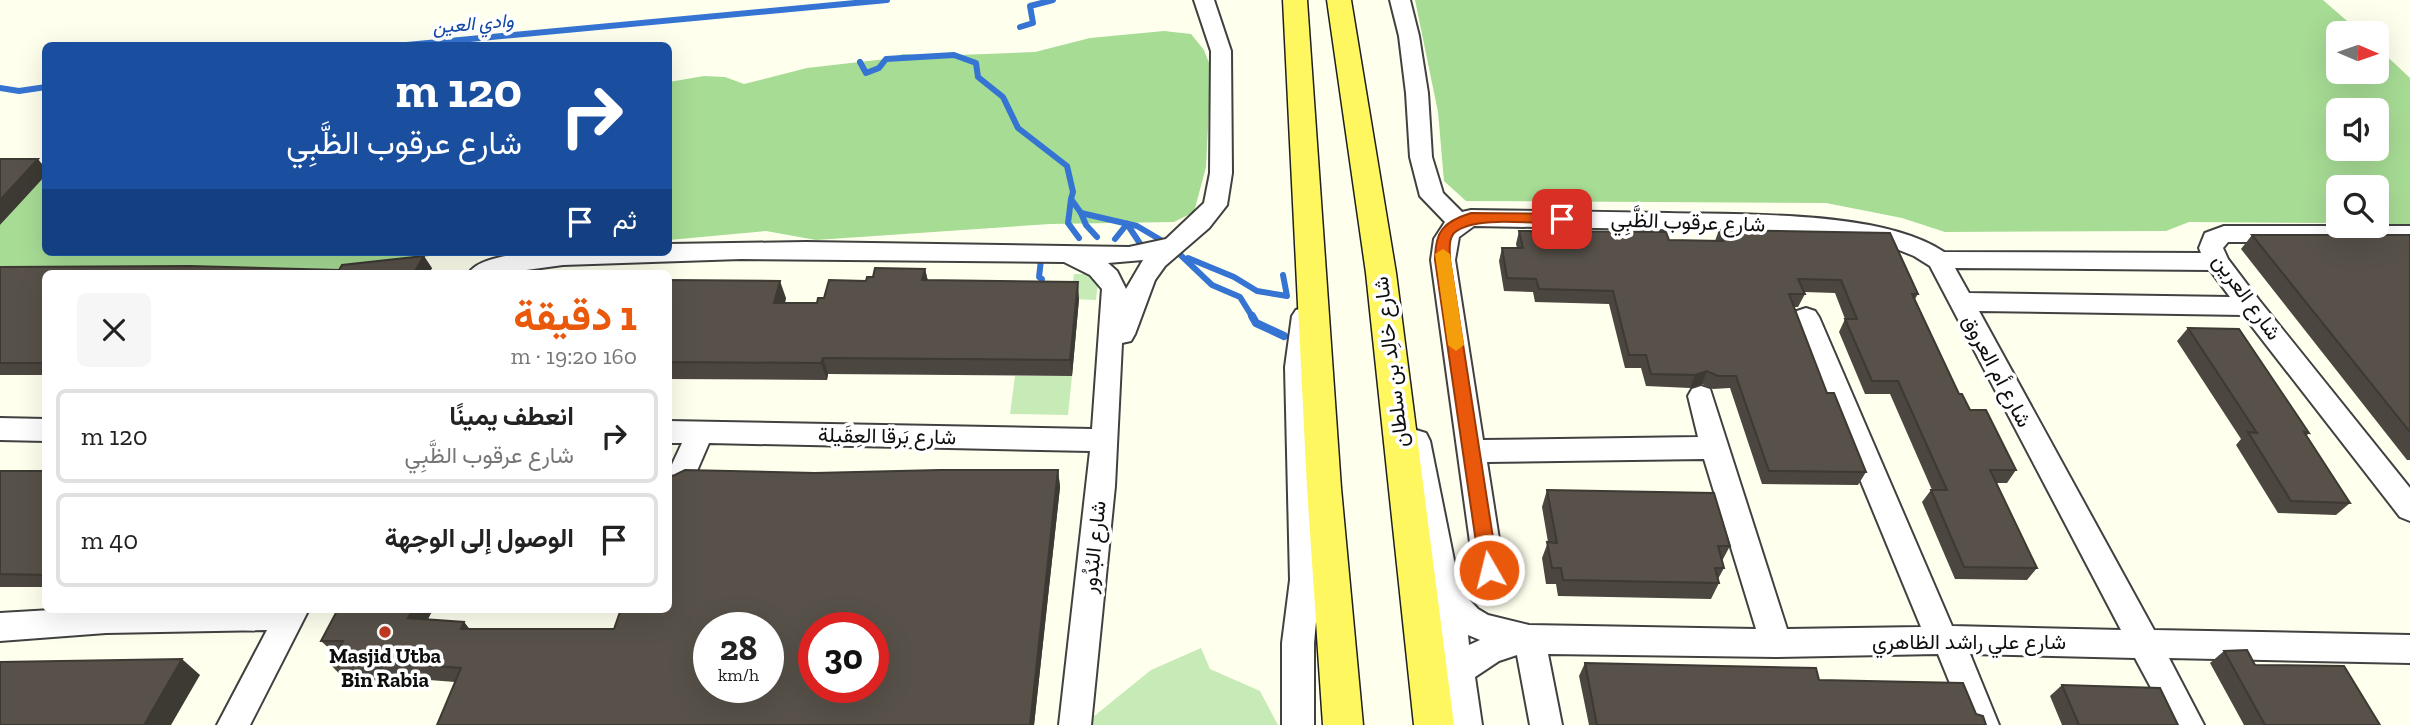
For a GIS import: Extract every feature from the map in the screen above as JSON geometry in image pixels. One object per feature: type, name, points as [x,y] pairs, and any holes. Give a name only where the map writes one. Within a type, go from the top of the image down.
[{"type":"main road","points":[[1295,0],[1324,488],[1343,725]]},
{"type":"main road","name":"شارع خالِد بن سلطان","points":[[1339,0],[1381,273],[1434,725]]},
{"type":"street","points":[[1109,369],[1143,278],[1171,246],[1201,222],[1215,205],[1221,173],[1221,51],[1204,0]]},
{"type":"street","points":[[1400,0],[1418,93],[1421,157],[1432,196],[1459,223],[1447,231],[1443,242],[1443,260],[1489,570]]},
{"type":"street","name":"شارع عرقوب الظَّبِي","points":[[1459,223],[1471,218],[1770,223],[1888,236],[1923,250],[1939,261]]},
{"type":"street","name":"شارع العرين","points":[[2410,234],[2224,234],[2214,239],[2211,248],[2217,261],[2250,306],[2410,509]]},
{"type":"street","points":[[672,252],[740,250],[1140,255],[1171,246]]},
{"type":"street","points":[[1062,255],[1092,265],[1108,278],[1114,287],[1115,300],[1109,329],[1109,369]]},
{"type":"street","points":[[1103,255],[1124,262],[1135,285],[1135,297]]},
{"type":"street","points":[[492,270],[555,257],[580,256]]},
{"type":"street","points":[[1939,261],[2217,261]]},
{"type":"street","name":"شارع أم العروق","points":[[1939,261],[2188,725]]},
{"type":"street","points":[[1298,725],[1298,643],[1305,580],[1298,367],[1312,270]]},
{"type":"street","points":[[1381,273],[1399,330],[1466,725]]},
{"type":"street","points":[[1959,302],[2250,306]]},
{"type":"street","points":[[1806,317],[1983,725]]},
{"type":"street","name":"شارع البُدُور","points":[[1075,725],[1105,440],[1109,369]]},
{"type":"street","points":[[0,429],[42,430]]},
{"type":"street","name":"شارع بَرقا العِقَيلة","points":[[672,432],[1105,440]]},
{"type":"street","points":[[680,479],[700,433]]},
{"type":"street","points":[[1473,452],[1714,448]]},
{"type":"street","points":[[1446,596],[1461,613],[1481,626],[1528,639]]},
{"type":"street","points":[[0,626],[269,613]]},
{"type":"street","points":[[233,725],[291,613]]},
{"type":"street","points":[[1457,673],[1484,652],[1528,639]]},
{"type":"street","points":[[1528,639],[1546,725]]},
{"type":"street","name":"شارع علي راشد الظاهري","points":[[1528,639],[1776,643],[1945,640],[2410,649]]},
{"type":"lane","points":[[1701,396],[1714,448],[1776,643]]},
{"type":"green space","points":[[1415,0],[2323,0],[2347,21],[2326,21],[2326,84],[2389,84],[2389,58],[2410,78],[2410,224],[2389,224],[2389,175],[2326,175],[2326,223],[2189,222],[2166,231],[1945,232],[1902,218],[1826,203],[1466,201],[1444,181],[1438,112]]},
{"type":"green space","points":[[1164,31],[1191,34],[1204,50],[1211,68],[1206,167],[1194,212],[1174,222],[1050,224],[816,240],[766,231],[672,240],[672,81],[704,76],[725,77],[744,84],[807,68],[886,59],[903,54],[932,56],[1035,52],[1090,38]]},
{"type":"green space","points":[[42,178],[42,256],[430,256],[349,270],[42,270],[42,274],[0,279],[0,225]]},
{"type":"green space","points":[[1074,274],[1099,274],[1096,300],[1071,299]]},
{"type":"green space","points":[[1015,376],[1072,376],[1068,415],[1010,414]]},
{"type":"green space","points":[[1201,648],[1210,669],[1260,691],[1278,725],[1092,725],[1093,717],[1151,670]]},
{"type":"building","points":[[0,159],[38,159],[0,200]]},
{"type":"building","points":[[1719,230],[1890,233],[1918,294],[1912,294],[1959,394],[1962,394],[1970,410],[1986,410],[2016,470],[1990,470],[2037,568],[1964,567],[1931,490],[1947,490],[1898,381],[1872,381],[1845,319],[1857,319],[1841,280],[1798,279],[1805,294],[1789,294],[1827,393],[1834,393],[1866,472],[1769,471],[1736,376],[1718,376],[1707,371],[1695,375],[1651,374],[1646,355],[1629,355],[1613,291],[1539,289],[1536,279],[1507,278],[1502,248],[1523,248],[1519,231],[1666,232],[1669,240],[1723,241]]},
{"type":"building","points":[[2252,235],[2389,238],[2389,235],[2410,235],[2410,432]]},
{"type":"building","points":[[424,256],[416,270],[339,270],[342,265]]},
{"type":"building","points":[[190,266],[339,270],[42,270],[42,363],[0,363],[0,267]]},
{"type":"building","points":[[875,268],[925,269],[922,280],[1078,282],[1070,360],[823,358],[821,363],[672,362],[672,280],[780,281],[774,303],[817,303],[818,298],[824,298],[829,280],[866,281],[867,277],[873,277]]},
{"type":"building","points":[[2188,328],[2239,329],[2309,433],[2304,432],[2350,503],[2291,501],[2248,432],[2257,433]]},
{"type":"building","points":[[685,470],[815,473],[1058,470],[1030,725],[437,725],[461,668],[377,662],[375,666],[331,665],[343,641],[321,641],[336,613],[411,613],[408,618],[464,622],[461,629],[614,629],[620,613],[672,613],[672,476]]},
{"type":"building","points":[[0,471],[42,471],[42,575],[0,574]]},
{"type":"building","points":[[1547,490],[1714,493],[1730,546],[1718,546],[1724,568],[1715,568],[1719,583],[1563,580],[1561,568],[1552,568],[1547,542],[1557,543]]},
{"type":"building","points":[[2247,650],[2255,665],[2344,666],[2380,725],[2265,725],[2224,651]]},
{"type":"building","points":[[182,659],[144,725],[0,725],[0,662]]},
{"type":"building","points":[[1585,663],[1816,668],[1819,680],[1963,683],[1976,714],[1983,716],[1986,725],[1597,725]]},
{"type":"building","points":[[2062,685],[2160,688],[2178,725],[2079,725]]},
{"type":"waterway","name":"وادي العين","points":[[439,42],[887,0]]},
{"type":"waterway","points":[[1020,27],[1033,23],[1030,6],[1053,0]]},
{"type":"waterway","points":[[860,62],[866,73],[879,68],[886,59],[954,55],[976,63],[978,77],[1003,97],[1018,128],[1067,166],[1073,192],[1071,199]]},
{"type":"waterway","name":"وادي العين","points":[[0,88],[19,91],[42,88]]},
{"type":"waterway","points":[[1071,199],[1081,213]]},
{"type":"waterway","points":[[1071,199],[1068,223],[1079,238]]},
{"type":"waterway","points":[[1081,213],[1137,226],[1171,246],[1212,285],[1240,297],[1253,318]]},
{"type":"waterway","points":[[1081,213],[1086,225],[1097,237]]},
{"type":"waterway","points":[[1115,239],[1127,224],[1141,245]]},
{"type":"waterway","points":[[1188,258],[1234,277],[1257,291],[1287,296],[1283,275]]},
{"type":"waterway","points":[[1033,259],[1041,260],[1039,277],[1042,279],[1041,286],[1045,287]]},
{"type":"waterway","points":[[1252,316],[1256,323],[1284,336]]},
{"type":"slow traffic","points":[[1443,254],[1456,345]]},
{"type":"place","name":"Masjid Utba Bin Rabia","points":[[385,632]]},
{"type":"route","points":[[1489,570],[1443,260],[1443,242],[1447,231],[1471,218],[1562,219]]}]
